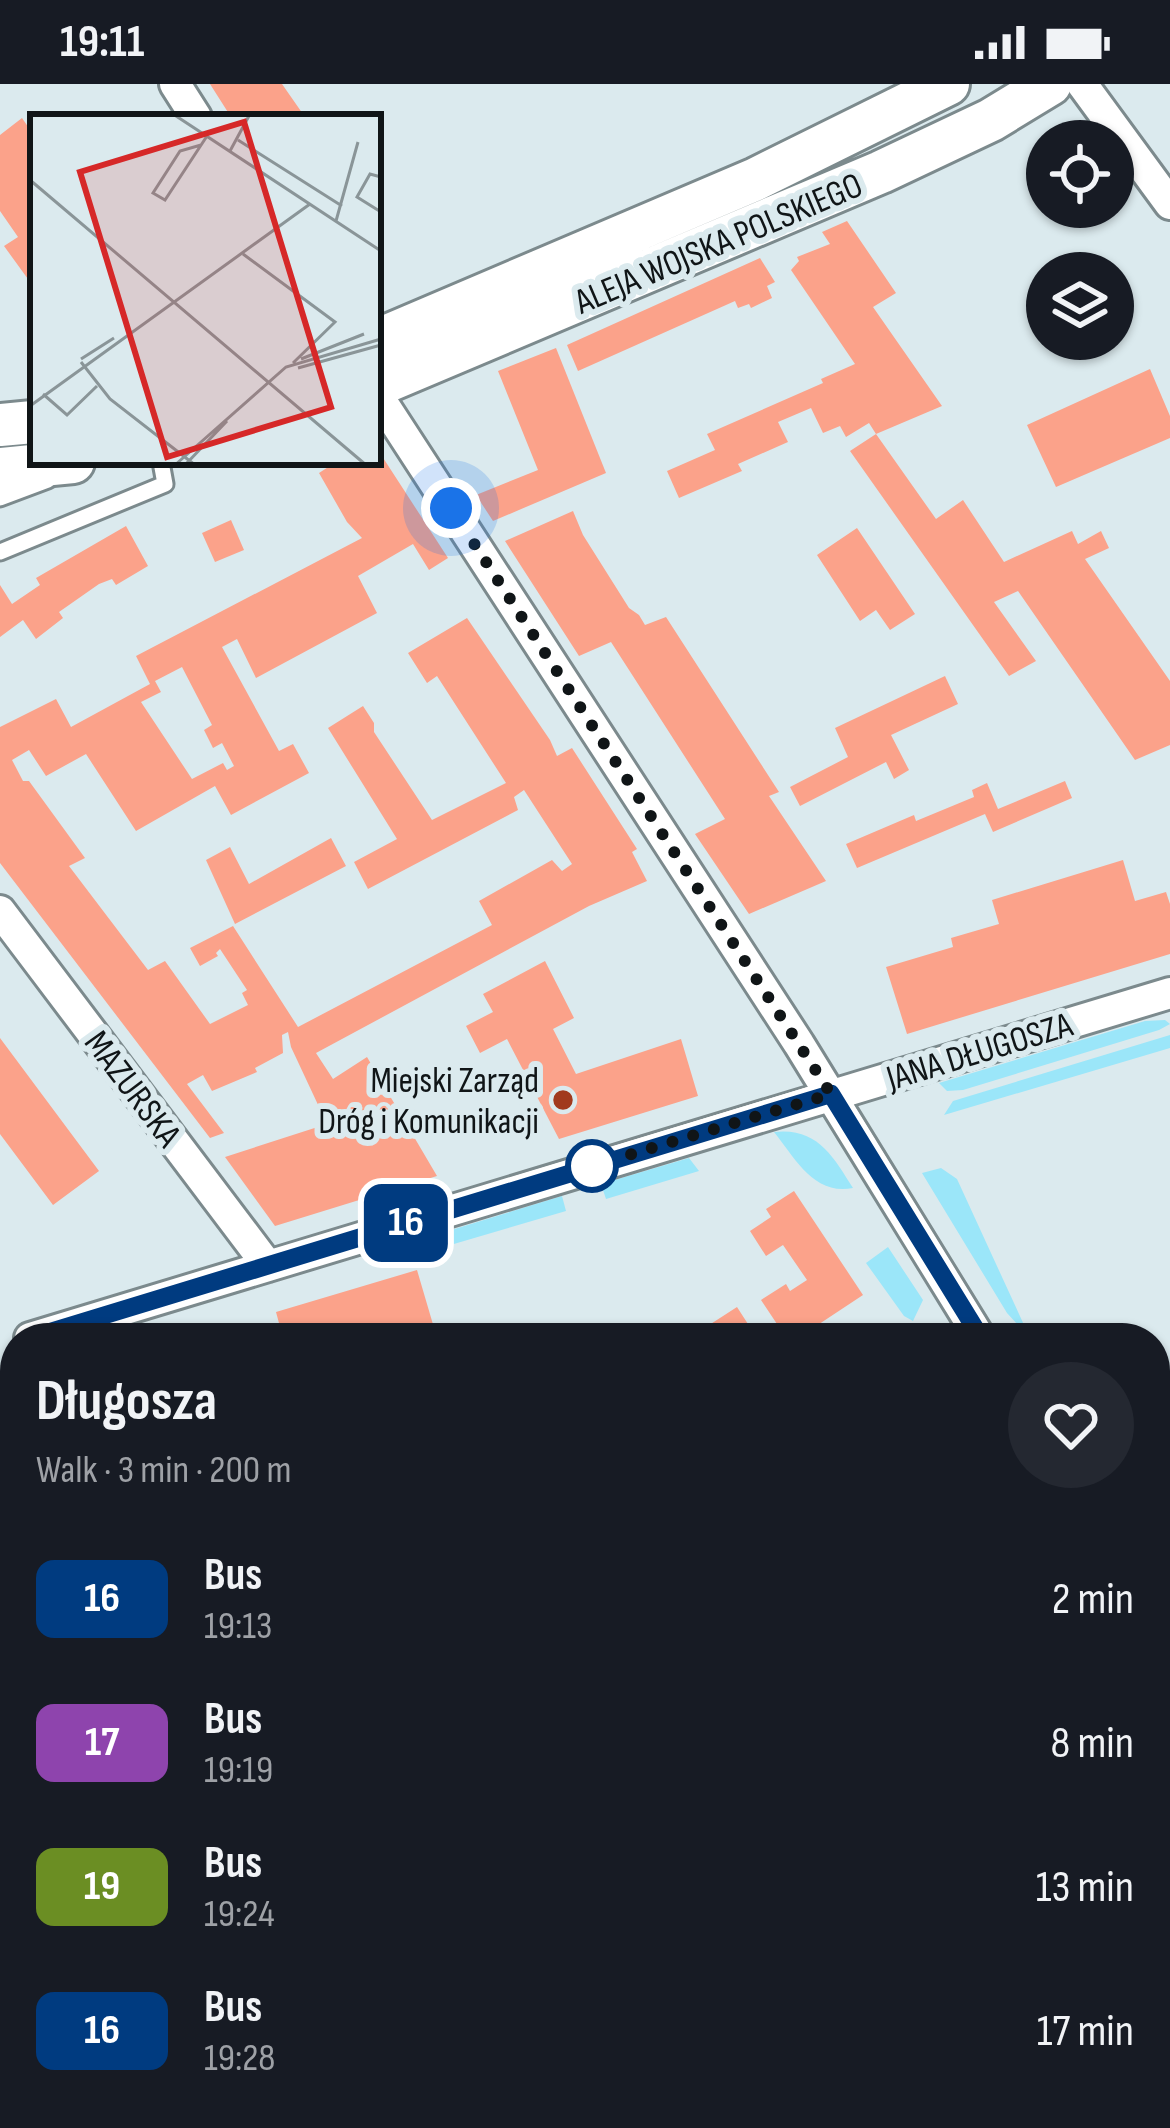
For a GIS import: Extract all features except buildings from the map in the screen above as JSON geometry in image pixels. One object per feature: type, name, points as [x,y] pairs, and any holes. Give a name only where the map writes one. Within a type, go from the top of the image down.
[{"type":"main road","name":"ALEJA WOJSKA POLSKIEGO","points":[[381,339],[756,179],[948,84]]},
{"type":"main road","name":"ALEJA WOJSKA POLSKIEGO","points":[[381,385],[922,154],[1050,84]]},
{"type":"main road","points":[[0,425],[30,422]]},
{"type":"main road","points":[[0,469],[42,465]]},
{"type":"street","points":[[175,84],[194,114]]},
{"type":"street","points":[[1082,84],[1170,204]]},
{"type":"street","points":[[381,402],[831,1094],[971,1323]]},
{"type":"street","name":"MAZURSKA","points":[[0,911],[268,1265]]},
{"type":"street","name":"JANA DŁUGOSZA","points":[[79,1323],[1170,993]]},
{"type":"lane","points":[[0,498],[83,465]]},
{"type":"lane","points":[[0,552],[164,484],[161,465]]},
{"type":"shaded area","points":[[1145,1021],[1170,1024],[1159,1030],[963,1090],[947,1091],[939,1083]]},
{"type":"shaded area","points":[[1170,1035],[1170,1048],[944,1115],[953,1101]]},
{"type":"shaded area","points":[[774,1132],[813,1139],[831,1155],[853,1188],[816,1181]]},
{"type":"shaded area","points":[[689,1158],[699,1171],[606,1199],[601,1184]]},
{"type":"shaded area","points":[[941,1168],[957,1179],[1023,1323],[1016,1323],[1007,1313],[922,1173]]},
{"type":"shaded area","points":[[562,1196],[566,1211],[413,1256],[409,1243]]},
{"type":"shaded area","points":[[888,1247],[923,1300],[913,1321],[904,1316],[866,1263]]},
{"type":"bus line","name":"16","points":[[79,1323],[831,1094],[972,1323]]},
{"type":"place","name":"Miejski Zarząd Dróg i Komunikacji","points":[[563,1100]]},
{"type":"route","points":[[451,508],[831,1094],[592,1166]]}]
